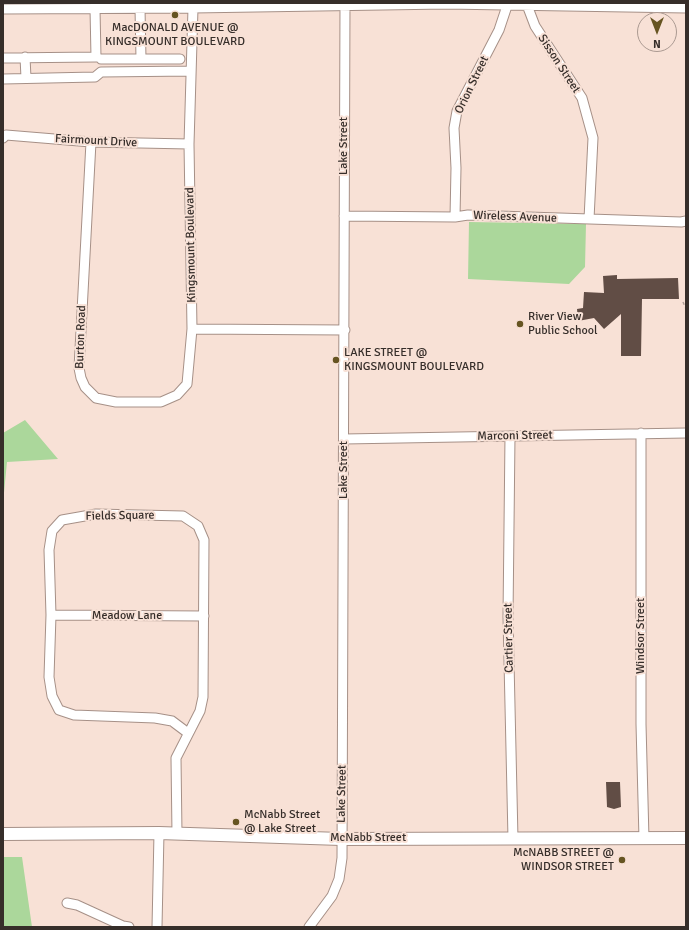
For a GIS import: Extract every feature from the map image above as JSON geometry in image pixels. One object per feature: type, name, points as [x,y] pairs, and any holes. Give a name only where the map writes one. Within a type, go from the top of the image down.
[{"type":"main road","name":"McNabb Street","points":[[3,834],[177,834],[341,839],[686,838]]},
{"type":"street","points":[[3,9],[193,8],[345,4],[686,8]]},
{"type":"street","name":"Lake Street","points":[[309,927],[332,896],[339,878],[342,858],[345,4]]},
{"type":"street","name":"Sisson Street","points":[[527,5],[535,26],[582,98],[590,124],[593,138],[589,219]]},
{"type":"street","name":"Orion Street","points":[[455,217],[456,168],[454,128],[457,110],[499,30],[507,6]]},
{"type":"street","points":[[140,8],[141,59]]},
{"type":"street","name":"Kingsmount Boulevard","points":[[192,330],[189,144],[193,8]]},
{"type":"street","points":[[3,58],[96,57],[94,9]]},
{"type":"street","points":[[25,58],[26,78]]},
{"type":"street","points":[[101,59],[180,59]]},
{"type":"street","points":[[3,79],[95,77],[101,72],[191,71]]},
{"type":"street","name":"Fairmount Drive","points":[[3,138],[6,135],[91,142],[189,144]]},
{"type":"street","name":"Burton Road","points":[[91,142],[79,368],[85,387],[96,398],[116,402],[161,402],[177,395],[187,384],[192,330]]},
{"type":"street","name":"Wireless Avenue","points":[[344,216],[455,217],[468,215],[686,221]]},
{"type":"street","points":[[192,330],[345,330]]},
{"type":"street","name":"Marconi Street","points":[[344,439],[686,433]]},
{"type":"street","name":"Windsor Street","points":[[641,434],[641,724],[644,839]]},
{"type":"street","name":"Cartier Street","points":[[510,436],[508,617],[513,839]]},
{"type":"street","name":"Fields Square","points":[[177,834],[176,758],[200,711],[203,697],[204,540],[198,526],[183,516],[96,514],[62,520],[52,531],[49,550],[51,615],[49,677],[52,696],[58,710],[74,715],[155,718],[172,721],[188,733]]},
{"type":"street","name":"Meadow Lane","points":[[51,615],[204,616]]},
{"type":"street","points":[[157,927],[159,834]]},
{"type":"street","points":[[67,903],[77,904],[123,926],[129,927]]},
{"type":"path","points":[[683,302],[686,309]]},
{"type":"green space","points":[[469,222],[586,224],[585,267],[569,284],[468,279]]},
{"type":"green space","points":[[25,420],[58,459],[7,462],[3,503],[3,433]]},
{"type":"green space","points":[[3,857],[22,857],[32,927],[3,927]]},
{"type":"building","points":[[617,275],[617,279],[678,278],[679,299],[642,299],[641,356],[621,356],[621,314],[604,329],[594,318],[578,321],[577,309],[583,308],[584,292],[604,293],[603,276]]},
{"type":"building","points":[[606,782],[620,782],[621,807],[614,809],[607,807]]},
{"type":"place","name":"MacDONALD AVENUE @ KINGSMOUNT BOULEVARD","points":[[175,15]]},
{"type":"place","name":"River View Public School","points":[[520,324]]},
{"type":"place","name":"LAKE STREET @ KINGSMOUNT BOULEVARD","points":[[336,360]]},
{"type":"place","name":"McNabb Street @ Lake Street","points":[[236,822]]},
{"type":"place","name":"McNABB STREET @ WINDSOR STREET","points":[[622,860]]}]
